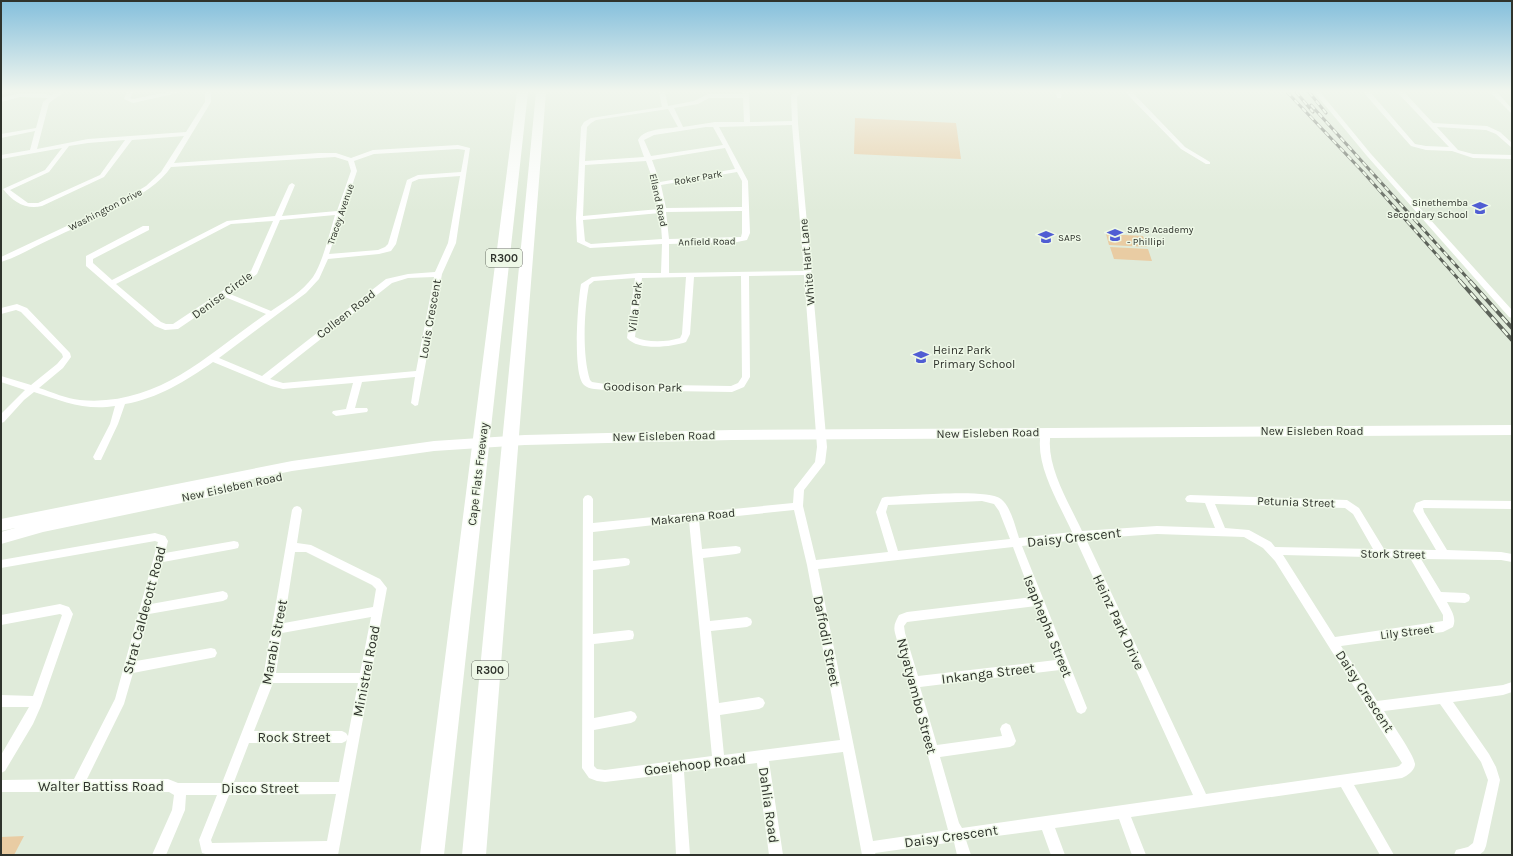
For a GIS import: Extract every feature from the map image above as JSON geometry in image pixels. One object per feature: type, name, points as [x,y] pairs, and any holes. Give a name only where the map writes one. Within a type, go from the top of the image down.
[{"type":"highway","name":"Cape Flats Freeway","points":[[432,855],[518,132]]},
{"type":"highway","name":"R300","points":[[474,855],[537,132]]},
{"type":"main road","name":"New Eisleben Road","points":[[1,526],[292,466],[434,446],[589,437],[821,434],[1042,435],[1512,430]]},
{"type":"main road","name":"New Eisleben Road","points":[[1,538],[43,526],[147,506],[242,485],[465,445]]},
{"type":"street","points":[[1,136],[26,132]]},
{"type":"street","points":[[33,151],[38,132]]},
{"type":"street","points":[[583,132],[579,218],[580,240],[586,246],[666,242]]},
{"type":"street","name":"Elland Road","points":[[658,132],[644,136],[641,140],[657,184],[662,210],[666,242],[665,274]]},
{"type":"street","name":"Anfield Road","points":[[666,242],[741,240],[744,238],[746,233],[745,181],[719,132]]},
{"type":"street","name":"White Hart Lane","points":[[796,132],[821,434]]},
{"type":"street","points":[[1167,132],[1183,148],[1208,163]]},
{"type":"street","points":[[1350,132],[1512,315]]},
{"type":"street","points":[[1401,132],[1413,145],[1426,148],[1453,149],[1467,155],[1512,157]]},
{"type":"street","points":[[1437,132],[1453,149]]},
{"type":"street","points":[[1496,132],[1512,146]]},
{"type":"street","points":[[1,157],[94,140],[188,134]]},
{"type":"street","name":"Washington Drive","points":[[1,260],[138,194],[158,180],[188,134]]},
{"type":"street","points":[[3,186],[25,205],[32,207],[40,205],[102,176],[130,138]]},
{"type":"street","points":[[3,186],[47,171],[68,144]]},
{"type":"street","points":[[582,163],[648,159],[726,146]]},
{"type":"street","name":"Louis Crescent","points":[[212,358],[283,386],[420,374],[438,274],[452,243],[468,151],[463,147],[373,152],[351,160]]},
{"type":"street","points":[[169,165],[319,155],[336,155],[351,160]]},
{"type":"street","name":"Tracey Avenue","points":[[1,379],[84,403],[102,404],[121,402],[153,392],[178,381],[212,358],[314,282],[325,257],[354,171],[351,160]]},
{"type":"street","name":"Roker Park","points":[[657,184],[739,170]]},
{"type":"street","points":[[325,257],[379,252],[388,249],[392,244],[409,181],[418,177],[464,174]]},
{"type":"street","name":"Denise Circle","points":[[112,283],[158,324],[165,328],[179,325],[254,272],[292,185]]},
{"type":"street","points":[[579,218],[662,210],[746,209]]},
{"type":"street","points":[[146,228],[105,248],[89,258],[89,264],[112,283],[223,224],[235,221],[340,213]]},
{"type":"street","points":[[639,275],[808,273]]},
{"type":"street","name":"Colleen Road","points":[[264,379],[389,281],[408,276],[438,274]]},
{"type":"street","name":"Villa Park","points":[[639,275],[631,338],[641,343],[676,342],[683,340],[686,334],[690,274]]},
{"type":"street","name":"Goodison Park","points":[[639,275],[596,278],[585,284],[582,312],[582,339],[584,378],[590,385],[605,387],[732,389],[741,385],[746,376],[745,274]]},
{"type":"street","points":[[224,294],[272,314]]},
{"type":"street","points":[[1,311],[17,307],[24,310],[66,353],[67,357],[60,366],[32,388],[1,420]]},
{"type":"street","points":[[415,403],[420,374]]},
{"type":"street","points":[[350,412],[358,380]]},
{"type":"street","points":[[98,457],[114,424],[121,402]]},
{"type":"street","points":[[336,413],[364,410]]},
{"type":"street","name":"Daffodil Street","points":[[821,434],[822,447],[820,463],[799,489],[798,506],[812,566],[868,851]]},
{"type":"street","name":"Heinz Park Drive","points":[[1042,435],[1051,475],[1202,800]]},
{"type":"street","name":"Isaphepha Street","points":[[894,556],[882,512],[885,501],[982,497],[992,498],[997,501],[1003,510],[1081,708]]},
{"type":"street","name":"Goeiehoop Road","points":[[588,499],[587,725],[588,768],[593,774],[604,776],[847,745]]},
{"type":"street","name":"Petunia Street","points":[[1190,499],[1347,504],[1360,516],[1381,554]]},
{"type":"street","points":[[1208,499],[1221,531]]},
{"type":"street","points":[[1444,555],[1420,515],[1418,511],[1419,506],[1424,504],[1512,506]]},
{"type":"street","name":"Makarena Road","points":[[588,528],[798,506]]},
{"type":"street","name":"Marabi Street","points":[[220,853],[207,848],[205,844],[206,836],[269,678],[297,510]]},
{"type":"street","points":[[694,517],[719,762]]},
{"type":"street","name":"Daisy Crescent","points":[[812,566],[1079,536],[1151,530],[1221,531],[1240,532],[1251,535],[1274,551],[1406,755],[1409,765],[1402,772],[1396,773],[958,834],[868,851]]},
{"type":"street","name":"Strat Caldecott Road","points":[[1,564],[155,537],[162,539],[163,541],[118,705],[77,786]]},
{"type":"street","points":[[159,558],[234,544]]},
{"type":"street","name":"Ministrel Road","points":[[290,547],[307,548],[376,582],[382,588],[332,851]]},
{"type":"street","points":[[698,554],[736,550]]},
{"type":"street","name":"Stork Street","points":[[1274,551],[1501,556],[1512,558]]},
{"type":"street","name":"Lily Street","points":[[1334,642],[1446,626],[1450,620],[1448,614],[1412,555]]},
{"type":"street","points":[[588,566],[625,562]]},
{"type":"street","points":[[145,610],[223,596]]},
{"type":"street","points":[[1438,597],[1465,598]]},
{"type":"street","name":"Ntyatyambo Street","points":[[964,855],[958,834],[953,826],[899,626],[903,618],[1038,601]]},
{"type":"street","points":[[1,620],[56,609],[63,609],[67,612],[67,617],[37,702],[29,720],[1,767]]},
{"type":"street","points":[[278,629],[378,611]]},
{"type":"street","points":[[705,627],[747,622]]},
{"type":"street","points":[[587,640],[628,635]]},
{"type":"street","points":[[129,668],[211,653]]},
{"type":"street","name":"Inkanga Street","points":[[913,682],[1063,664]]},
{"type":"street","points":[[269,678],[365,678]]},
{"type":"street","points":[[1375,706],[1503,690],[1512,687]]},
{"type":"street","points":[[1443,698],[1485,758],[1494,780],[1479,846],[1476,850],[1461,855]]},
{"type":"street","points":[[1,702],[37,702]]},
{"type":"street","points":[[713,710],[759,703]]},
{"type":"street","points":[[587,725],[631,717]]},
{"type":"street","points":[[932,752],[1010,741],[1006,729]]},
{"type":"street","name":"Rock Street","points":[[246,737],[342,737]]},
{"type":"street","name":"Dahlia Road","points":[[762,755],[776,855]]},
{"type":"street","points":[[678,767],[683,855]]},
{"type":"street","points":[[1344,780],[1387,855]]},
{"type":"street","name":"Walter Battiss Road","points":[[1,786],[168,785],[177,789],[180,797],[179,808],[159,855]]},
{"type":"street","name":"Disco Street","points":[[177,789],[344,788]]},
{"type":"street","points":[[1122,811],[1140,855]]},
{"type":"street","points":[[1046,822],[1058,855]]},
{"type":"street","points":[[220,853],[332,851]]},
{"type":"shaded area","points":[[855,132],[957,132],[961,159],[854,154]]},
{"type":"shaded area","points":[[1106,234],[1143,236],[1147,247],[1109,245]]},
{"type":"shaded area","points":[[1110,247],[1148,249],[1152,261],[1114,259]]},
{"type":"shaded area","points":[[24,836],[14,855],[1,855],[1,837]]},
{"type":"railway","points":[[1325,132],[1363,172],[1461,282]]},
{"type":"railway","points":[[1335,132],[1471,282]]},
{"type":"railway","points":[[1460,281],[1512,340]]},
{"type":"railway","points":[[1470,281],[1512,328]]},
{"type":"place","name":"Sinethemba Secondary School","points":[[1480,208]]},
{"type":"place","name":"SAPs Academy - Phillipi","points":[[1115,235]]},
{"type":"place","name":"SAPS","points":[[1046,237]]},
{"type":"place","name":"Heinz Park Primary School","points":[[921,357]]}]
